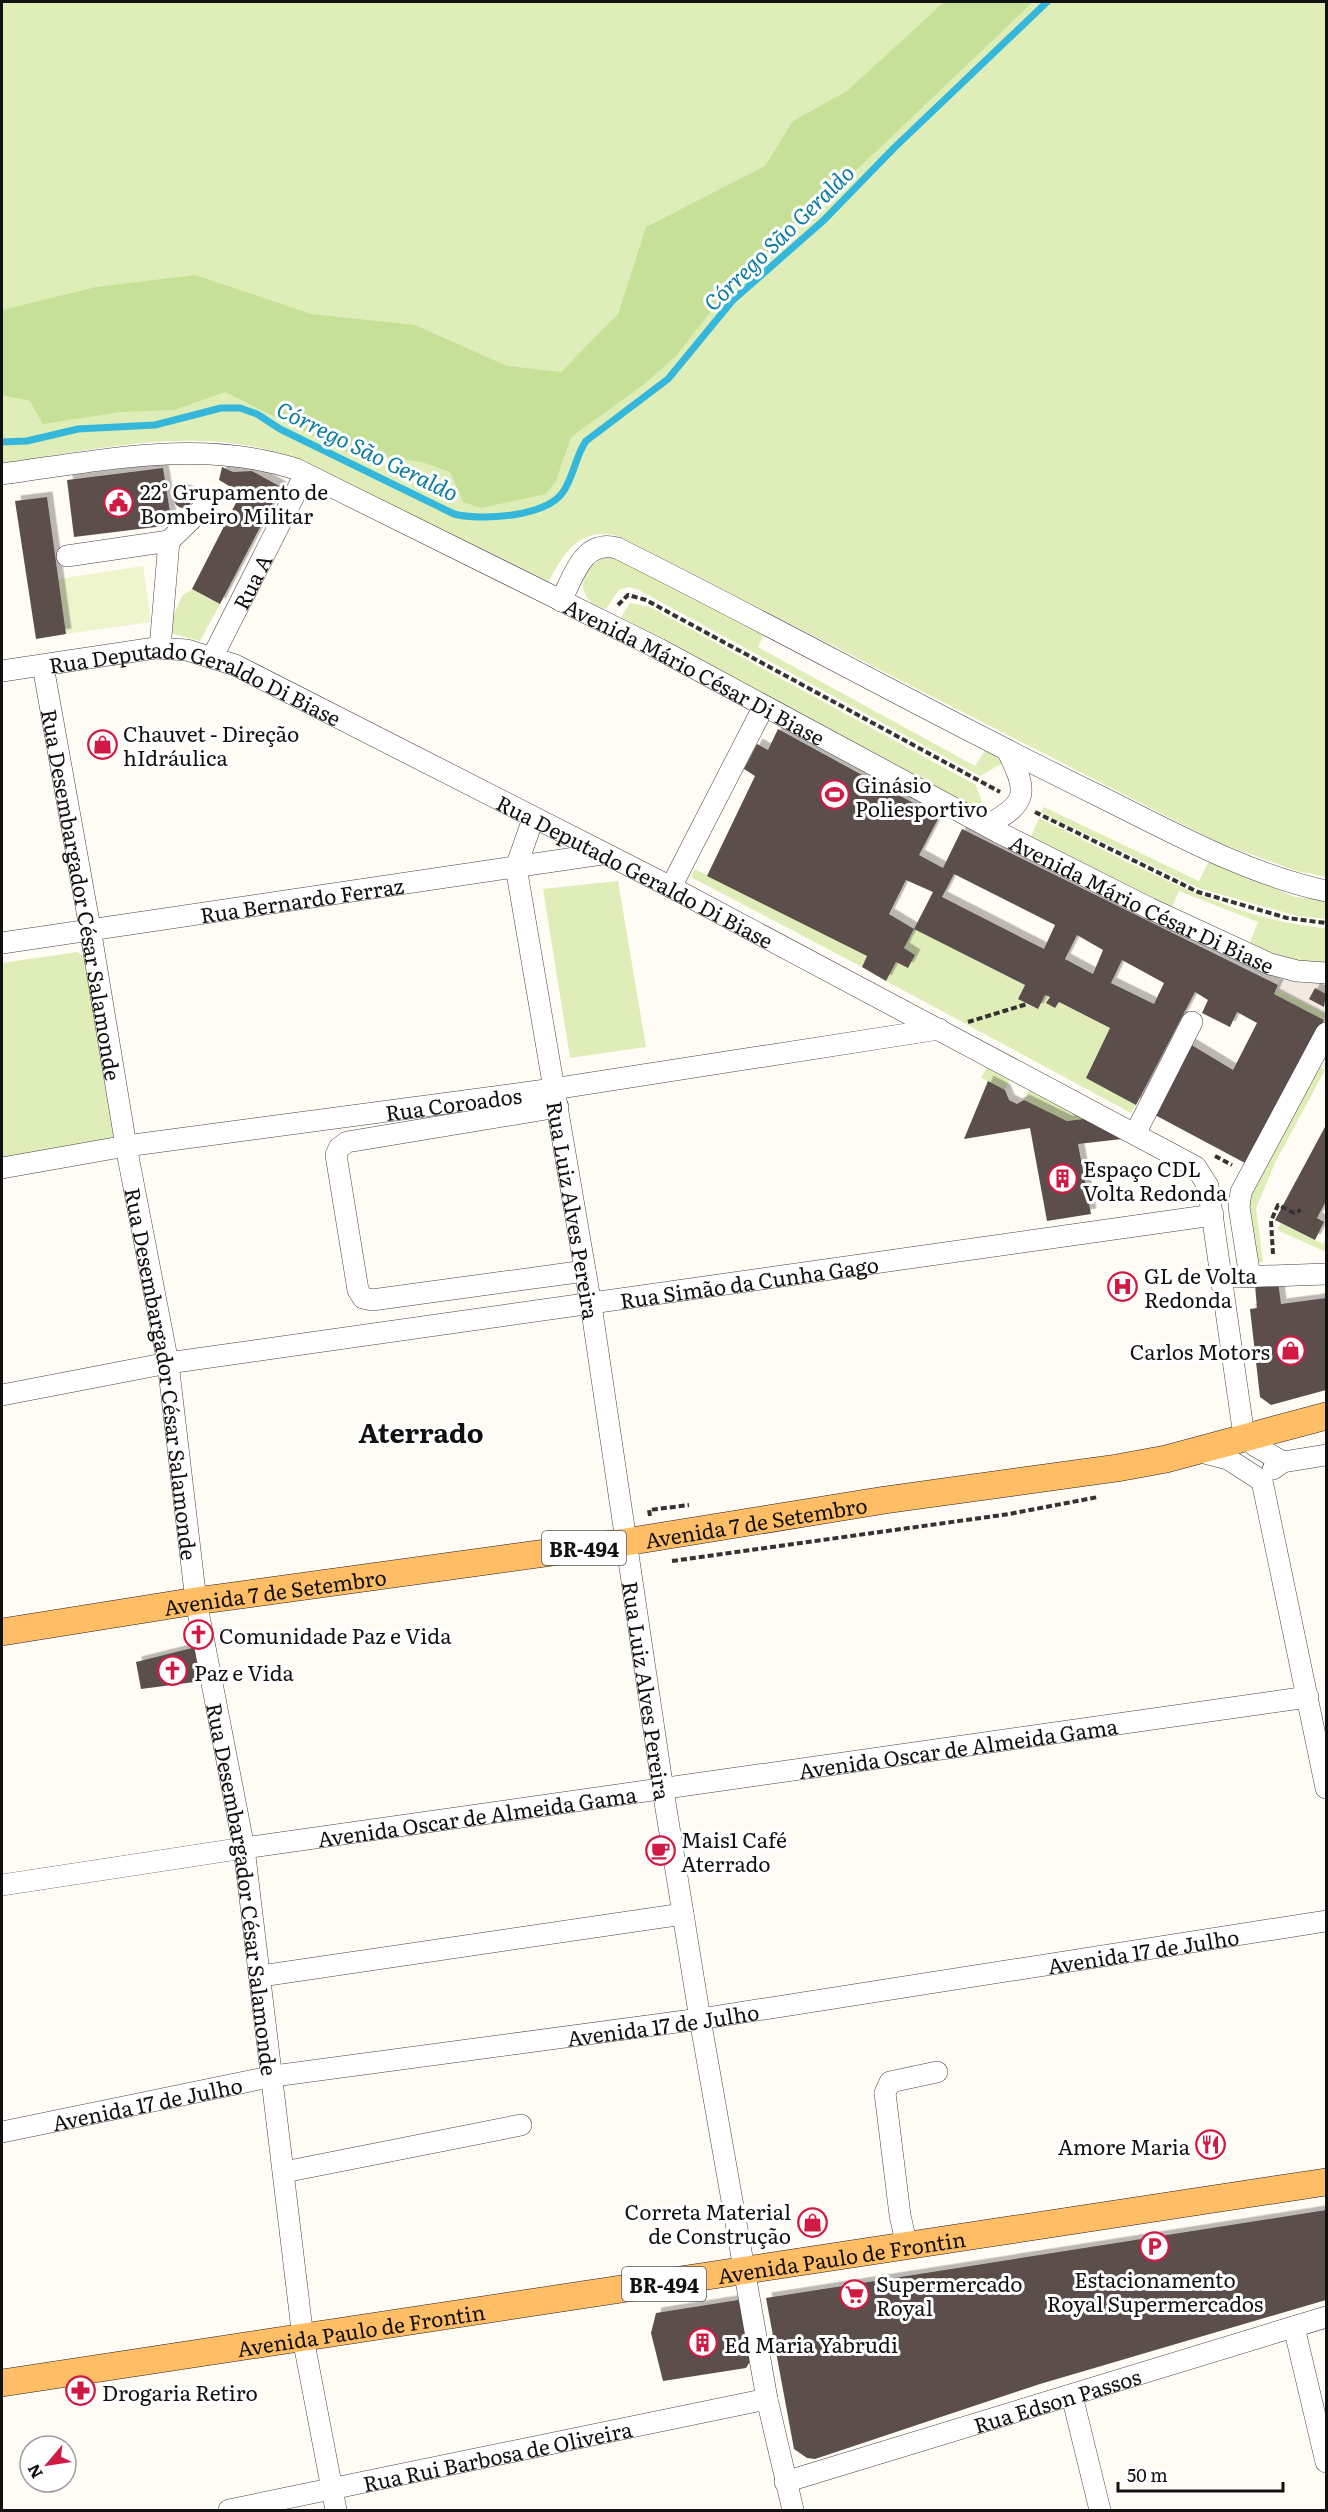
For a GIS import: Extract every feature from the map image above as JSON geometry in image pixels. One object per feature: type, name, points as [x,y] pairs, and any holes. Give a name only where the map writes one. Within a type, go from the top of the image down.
[{"type":"main road","name":"Avenida 7 de Setembro","points":[[2,1632],[196,1600],[626,1542],[1166,1459],[1326,1416]]},
{"type":"main road","name":"Avenida Paulo de Frontin","points":[[2,2383],[1326,2182]]},
{"type":"street","points":[[2,474],[180,452],[261,459],[305,474],[561,601]]},
{"type":"street","name":"Rua A","points":[[213,656],[305,474]]},
{"type":"street","points":[[67,556],[169,541],[203,508]]},
{"type":"street","points":[[160,648],[169,541]]},
{"type":"street","name":"Avenida Mário César Di Biase","points":[[1326,891],[1298,884],[1222,855],[1007,750],[769,624],[617,548],[598,547],[587,554],[561,601],[1149,908],[1257,958],[1297,971],[1326,973]]},
{"type":"street","name":"Rua Deputado Geraldo Di Biase","points":[[2,671],[160,648],[213,656],[283,688],[533,819],[671,887],[1135,1134],[1200,1171],[1208,1186],[1239,1409],[1246,1436]]},
{"type":"street","name":"Rua Desembargador César Salamonde","points":[[43,666],[126,1146],[168,1364],[196,1600],[244,1848],[274,2076],[303,2338],[336,2511]]},
{"type":"street","points":[[671,887],[764,705]]},
{"type":"street","points":[[987,825],[1006,815],[1020,801],[1021,786],[1007,750]]},
{"type":"street","points":[[516,867],[533,819]]},
{"type":"street","name":"Rua Bernardo Ferraz","points":[[2,943],[90,928],[602,854]]},
{"type":"street","name":"Rua Luiz Alves Pereira","points":[[516,867],[591,1305],[663,1790],[700,2019],[767,2399],[793,2511]]},
{"type":"street","points":[[1135,1134],[1192,1022]]},
{"type":"street","name":"Rua Coroados","points":[[2,1168],[126,1146],[555,1098],[939,1029]]},
{"type":"street","points":[[1250,1276],[1239,1207],[1240,1192],[1326,1033]]},
{"type":"street","points":[[555,1098],[347,1142],[339,1148],[336,1155],[358,1290],[363,1298],[372,1300],[585,1271]]},
{"type":"street","name":"Rua Simão da Cunha Gago","points":[[2,1395],[168,1364],[1213,1215]]},
{"type":"street","points":[[1221,1278],[1326,1274]]},
{"type":"street","points":[[1246,1436],[1262,1451],[1283,1462]]},
{"type":"street","points":[[1197,1451],[1228,1459],[1262,1481],[1326,1788]]},
{"type":"street","points":[[1262,1481],[1270,1471],[1283,1462],[1326,1455]]},
{"type":"street","name":"Avenida Oscar de Almeida Gama","points":[[2,1885],[244,1848],[1308,1697]]},
{"type":"street","points":[[261,1976],[683,1914]]},
{"type":"street","name":"Avenida 17 de Julho","points":[[2,2132],[274,2076],[700,2019],[1326,1921]]},
{"type":"street","points":[[907,2247],[899,2205],[885,2093],[890,2082],[937,2073]]},
{"type":"street","points":[[284,2172],[522,2125]]},
{"type":"street","name":"Rua Edson Passos","points":[[785,2482],[1326,2317]]},
{"type":"street","points":[[1294,2327],[1326,2462]]},
{"type":"street","points":[[1072,2396],[1100,2511]]},
{"type":"street","name":"Rua Rui Barbosa de Oliveira","points":[[228,2511],[767,2399]]},
{"type":"path","points":[[607,623],[624,597],[633,595],[646,600],[1020,801],[1044,817],[1198,892],[1287,918],[1326,923]]},
{"type":"path","points":[[963,1023],[1027,1004]]},
{"type":"path","points":[[1275,1275],[1271,1221],[1278,1204],[1294,1213],[1301,1210]]},
{"type":"path","points":[[668,1562],[1009,1514],[1109,1495]]},
{"type":"green space","points":[[2,2],[1326,2],[1326,877],[1297,871],[1217,842],[618,536],[604,534],[582,539],[559,563],[547,585],[325,471],[274,451],[225,442],[161,442],[129,444],[2,463]]},
{"type":"green space","points":[[944,2],[1033,2],[719,301],[676,356],[643,385],[571,437],[556,481],[546,494],[481,508],[463,502],[450,472],[422,462],[343,451],[225,392],[174,410],[121,412],[43,424],[30,401],[2,395],[2,310],[96,287],[195,275],[311,314],[415,325],[507,366],[561,372],[618,314],[646,227],[765,166],[793,121],[847,91]]},
{"type":"green space","points":[[611,555],[766,630],[758,647],[975,766],[986,749],[1003,763],[980,776],[637,589],[629,587],[619,590],[606,609],[595,605],[585,593],[584,579],[592,566]]},
{"type":"green space","points":[[143,566],[151,622],[66,634],[58,579]]},
{"type":"green space","points":[[192,589],[220,604],[200,641],[166,632],[182,596]]},
{"type":"green space","points":[[630,603],[650,607],[976,785],[986,813],[621,617]]},
{"type":"green space","points":[[1044,807],[1199,881],[1209,861],[1295,897],[1326,900],[1326,919],[1297,916],[1198,888],[1041,812]]},
{"type":"green space","points":[[1039,818],[1142,869],[1216,901],[1253,914],[1290,923],[1326,928],[1326,964],[1306,963],[1286,958],[1250,943],[1258,922],[1179,891],[1171,910],[1031,837]]},
{"type":"green space","points":[[695,869],[867,956],[862,967],[691,877]]},
{"type":"green space","points":[[618,881],[646,1047],[570,1058],[543,889]]},
{"type":"green space","points":[[914,929],[1025,985],[1018,999],[1037,1009],[1045,995],[1110,1028],[1136,1105],[1131,1113],[886,981],[896,962],[908,968],[915,955],[904,948]]},
{"type":"green space","points":[[77,952],[89,959],[118,1134],[108,1141],[2,1158],[2,963]]},
{"type":"green space","points":[[1276,990],[1326,1014],[1324,1020],[1274,994]]},
{"type":"green space","points":[[1317,1065],[1325,1070],[1276,1161],[1256,1208],[1263,1262],[1255,1263],[1247,1199]]},
{"type":"green space","points":[[987,1067],[1010,1080],[1005,1090],[981,1078]]},
{"type":"green space","points":[[1029,1090],[1084,1119],[1067,1121],[1024,1100]]},
{"type":"green space","points":[[1281,1223],[1323,1244],[1326,1237],[1326,1252],[1277,1230]]},
{"type":"shaded area","points":[[1281,978],[1305,983],[1326,981],[1326,1014],[1276,990]]},
{"type":"building","points":[[222,467],[233,472],[252,471],[281,487],[220,604],[192,589],[241,493],[219,480]]},
{"type":"building","name":"22° Grupamento de Bombeiro Militar","points":[[163,468],[172,525],[74,537],[67,480]]},
{"type":"building","points":[[179,490],[187,490],[192,495],[190,506],[179,508],[174,503],[174,495]]},
{"type":"building","points":[[47,497],[66,634],[36,639],[15,501]]},
{"type":"building","points":[[778,729],[939,817],[919,855],[943,868],[962,829],[1278,985],[1274,994],[1324,1020],[1245,1163],[1155,1115],[1190,1044],[1233,1070],[1257,1023],[1237,1012],[1230,1027],[1202,1013],[1208,1000],[1195,992],[1136,1105],[1086,1078],[1110,1028],[1059,1002],[1055,1008],[1046,1003],[1050,997],[1045,995],[1038,1009],[1018,999],[1025,985],[914,929],[904,948],[915,955],[908,968],[896,962],[886,981],[862,967],[867,956],[707,876],[755,776],[744,769],[757,744],[768,750]],"holes":[[[954,874],[1055,925],[1044,949],[942,897]],[[906,880],[933,892],[914,929],[889,914]],[[1077,935],[1103,950],[1093,974],[1065,959]],[[1122,960],[1164,983],[1154,1004],[1111,983]]]},
{"type":"building","points":[[1315,988],[1326,994],[1324,1007],[1309,999]]},
{"type":"building","name":"Espaço CDL Volta Redonda","points":[[988,1081],[1005,1090],[1009,1100],[1017,1104],[1024,1100],[1067,1121],[1084,1119],[1122,1139],[1078,1144],[1091,1214],[1047,1221],[1030,1128],[964,1139]]},
{"type":"building","points":[[1326,1125],[1326,1201],[1317,1218],[1324,1222],[1315,1240],[1275,1220]]},
{"type":"building","name":"Carlos Motors","points":[[1278,1281],[1281,1304],[1326,1298],[1326,1390],[1271,1405],[1260,1397],[1250,1309],[1257,1308],[1255,1285]]},
{"type":"building","name":"Paz e Vida","points":[[204,1645],[210,1680],[141,1689],[136,1662]]},
{"type":"building","points":[[1326,2210],[1326,2300],[1040,2384],[815,2459],[807,2458],[794,2449],[766,2298]]},
{"type":"building","name":"Ed Maria Yabrudi","points":[[738,2300],[743,2304],[755,2353],[746,2368],[663,2381],[651,2333],[656,2313]]},
{"type":"waterway","name":"Córrego São Geraldo","points":[[2,442],[27,441],[78,429],[155,425],[221,408],[240,408],[257,414],[280,429],[454,514],[496,517],[543,507],[563,492],[586,441],[668,379],[733,300],[824,220],[894,148],[1047,2]]},
{"type":"place","name":"22° Grupamento de Bombeiro Militar","points":[[119,502]]},
{"type":"place","name":"Chauvet - Direção hIdráulica","points":[[102,744]]},
{"type":"place","name":"Ginásio Poliesportivo","points":[[834,795]]},
{"type":"place","name":"Espaço CDL Volta Redonda","points":[[1062,1179]]},
{"type":"place","name":"GL de Volta Redonda","points":[[1123,1286]]},
{"type":"place","name":"Carlos Motors","points":[[1291,1350]]},
{"type":"place","name":"Comunidade Paz e Vida","points":[[198,1634]]},
{"type":"place","name":"Paz e Vida","points":[[173,1671]]},
{"type":"place","name":"Mais1 Café Aterrado","points":[[660,1850]]},
{"type":"place","name":"Amore Maria","points":[[1211,2145]]},
{"type":"place","name":"Correta Material de Construção","points":[[812,2222]]},
{"type":"place","name":"Estacionamento Royal Supermercados","points":[[1155,2247]]},
{"type":"place","name":"Supermercado Royal","points":[[855,2294]]},
{"type":"place","name":"Ed Maria Yabrudi","points":[[703,2343]]},
{"type":"place","name":"Drogaria Retiro","points":[[81,2391]]},
{"type":"district","name":"Aterrado","points":[[421,1431]]}]
